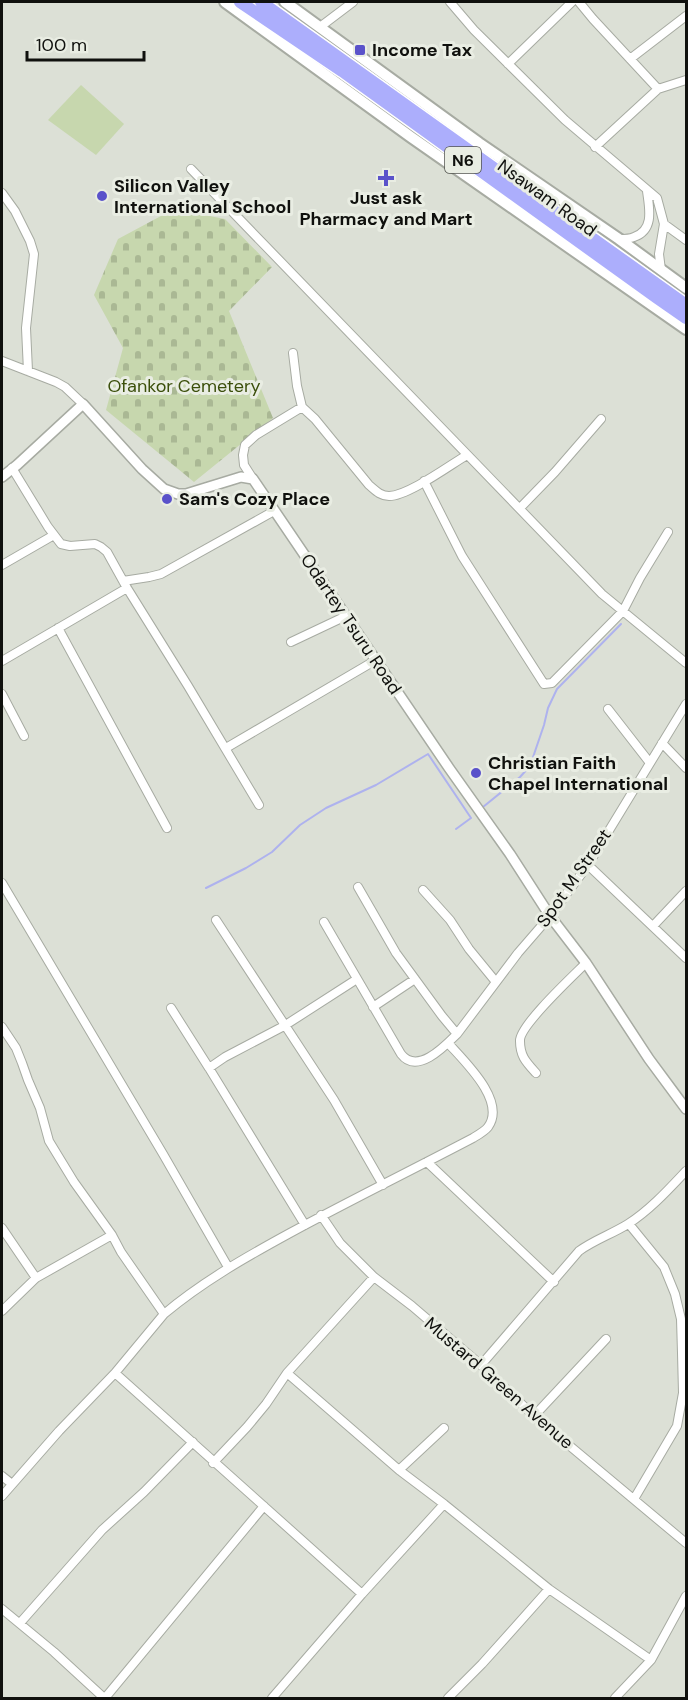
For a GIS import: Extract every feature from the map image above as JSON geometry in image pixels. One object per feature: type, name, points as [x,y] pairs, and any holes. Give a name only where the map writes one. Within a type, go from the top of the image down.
[{"type":"highway","name":"Nsawam Road","points":[[240,2],[342,71],[687,318]]},
{"type":"highway","name":"Nsawam Road","points":[[261,2],[687,305]]},
{"type":"main road","points":[[225,2],[411,137],[687,329]]},
{"type":"main road","points":[[285,2],[479,143],[687,288]]},
{"type":"street","points":[[320,27],[353,2]]},
{"type":"street","points":[[450,2],[474,30],[565,120],[657,198],[664,224],[659,254],[661,270]]},
{"type":"street","points":[[508,64],[572,2]]},
{"type":"street","points":[[579,2],[658,89]]},
{"type":"street","points":[[630,59],[687,16]]},
{"type":"street","points":[[595,147],[658,89],[687,80]]},
{"type":"street","points":[[191,169],[602,594],[687,663]]},
{"type":"street","points":[[619,239],[634,237],[648,224],[651,216],[647,190]]},
{"type":"street","points":[[2,193],[15,211],[34,254],[26,328],[28,370]]},
{"type":"street","points":[[664,224],[687,240]]},
{"type":"street","points":[[293,353],[302,407],[379,494],[389,496],[407,491],[467,454]]},
{"type":"street","points":[[2,361],[64,387],[164,489],[186,494],[241,477],[253,478]]},
{"type":"street","points":[[2,477],[83,404]]},
{"type":"street","points":[[253,478],[244,465],[245,445],[256,435],[302,407]]},
{"type":"street","points":[[520,508],[601,419]]},
{"type":"street","points":[[12,468],[61,544],[70,546],[90,544],[101,547],[107,552],[260,805]]},
{"type":"street","name":"Odartey Tsuru Road","points":[[253,478],[550,916],[586,963],[649,1059],[687,1109]]},
{"type":"street","points":[[424,481],[462,556],[544,684],[552,683],[623,611],[668,532]]},
{"type":"street","points":[[2,661],[125,584],[161,574],[274,511]]},
{"type":"street","points":[[2,565],[54,535]]},
{"type":"street","points":[[291,642],[346,616]]},
{"type":"street","points":[[58,628],[167,828]]},
{"type":"street","points":[[226,748],[376,660]]},
{"type":"street","points":[[2,694],[24,736]]},
{"type":"street","name":"Spot M Street","points":[[324,922],[405,1059],[422,1062],[457,1034],[550,916],[588,864],[687,704]]},
{"type":"street","points":[[608,709],[650,763]]},
{"type":"street","points":[[662,743],[687,768]]},
{"type":"street","points":[[588,864],[687,958]]},
{"type":"street","points":[[2,884],[228,1267]]},
{"type":"street","points":[[358,887],[396,953],[457,1034]]},
{"type":"street","points":[[423,890],[450,920],[469,949],[496,982]]},
{"type":"street","points":[[653,926],[687,891]]},
{"type":"street","points":[[216,920],[334,1100],[383,1185]]},
{"type":"street","points":[[536,1073],[523,1059],[519,1038],[540,1010],[586,963]]},
{"type":"street","points":[[209,1068],[225,1057],[285,1026],[357,979]]},
{"type":"street","points":[[373,1007],[415,979]]},
{"type":"street","points":[[171,1008],[305,1225]]},
{"type":"street","points":[[2,1027],[16,1048],[40,1108],[49,1141],[74,1182],[164,1314]]},
{"type":"street","points":[[2,1496],[173,1306],[228,1267],[321,1215],[473,1138],[488,1127],[493,1113],[491,1100],[481,1083],[448,1043]]},
{"type":"street","points":[[427,1162],[554,1282]]},
{"type":"street","points":[[481,1365],[579,1251],[629,1224],[687,1171]]},
{"type":"street","name":"Mustard Green Avenue","points":[[321,1215],[340,1243],[374,1277],[412,1306],[481,1365],[534,1416],[687,1543]]},
{"type":"street","points":[[629,1224],[664,1267],[675,1294],[681,1319],[683,1394],[678,1426],[634,1499]]},
{"type":"street","points":[[2,1228],[36,1278]]},
{"type":"street","points":[[2,1311],[36,1278],[112,1235]]},
{"type":"street","points":[[213,1463],[266,1404],[287,1373],[374,1277]]},
{"type":"street","points":[[534,1416],[606,1339]]},
{"type":"street","points":[[114,1373],[362,1594]]},
{"type":"street","points":[[287,1373],[399,1470],[549,1589],[651,1660]]},
{"type":"street","points":[[399,1470],[444,1428]]},
{"type":"street","points":[[20,1623],[94,1538],[193,1442]]},
{"type":"street","points":[[2,1476],[12,1484]]},
{"type":"street","points":[[272,1698],[444,1504]]},
{"type":"street","points":[[2,1609],[105,1698],[264,1506]]},
{"type":"street","points":[[448,1698],[482,1664],[549,1589]]},
{"type":"street","points":[[615,1698],[651,1660],[687,1596]]},
{"type":"green space","points":[[81,85],[124,124],[96,155],[48,120]]},
{"type":"green space","name":"Ofankor Cemetery","points":[[174,209],[225,219],[272,267],[229,311],[273,418],[194,482],[106,410],[123,348],[94,295],[118,239]]},
{"type":"waterway","points":[[483,807],[530,766],[548,708],[557,689],[621,624]]},
{"type":"waterway","points":[[206,888],[272,852],[300,825],[326,808],[376,785],[428,754],[471,818],[456,829]]},
{"type":"place","name":"Income Tax","points":[[360,50]]},
{"type":"place","name":"Just ask Pharmacy and Mart","points":[[386,178]]},
{"type":"place","name":"Silicon Valley International School","points":[[102,196]]},
{"type":"place","name":"Sam's Cozy Place","points":[[167,499]]},
{"type":"place","name":"Christian Faith Chapel International","points":[[476,773]]}]
